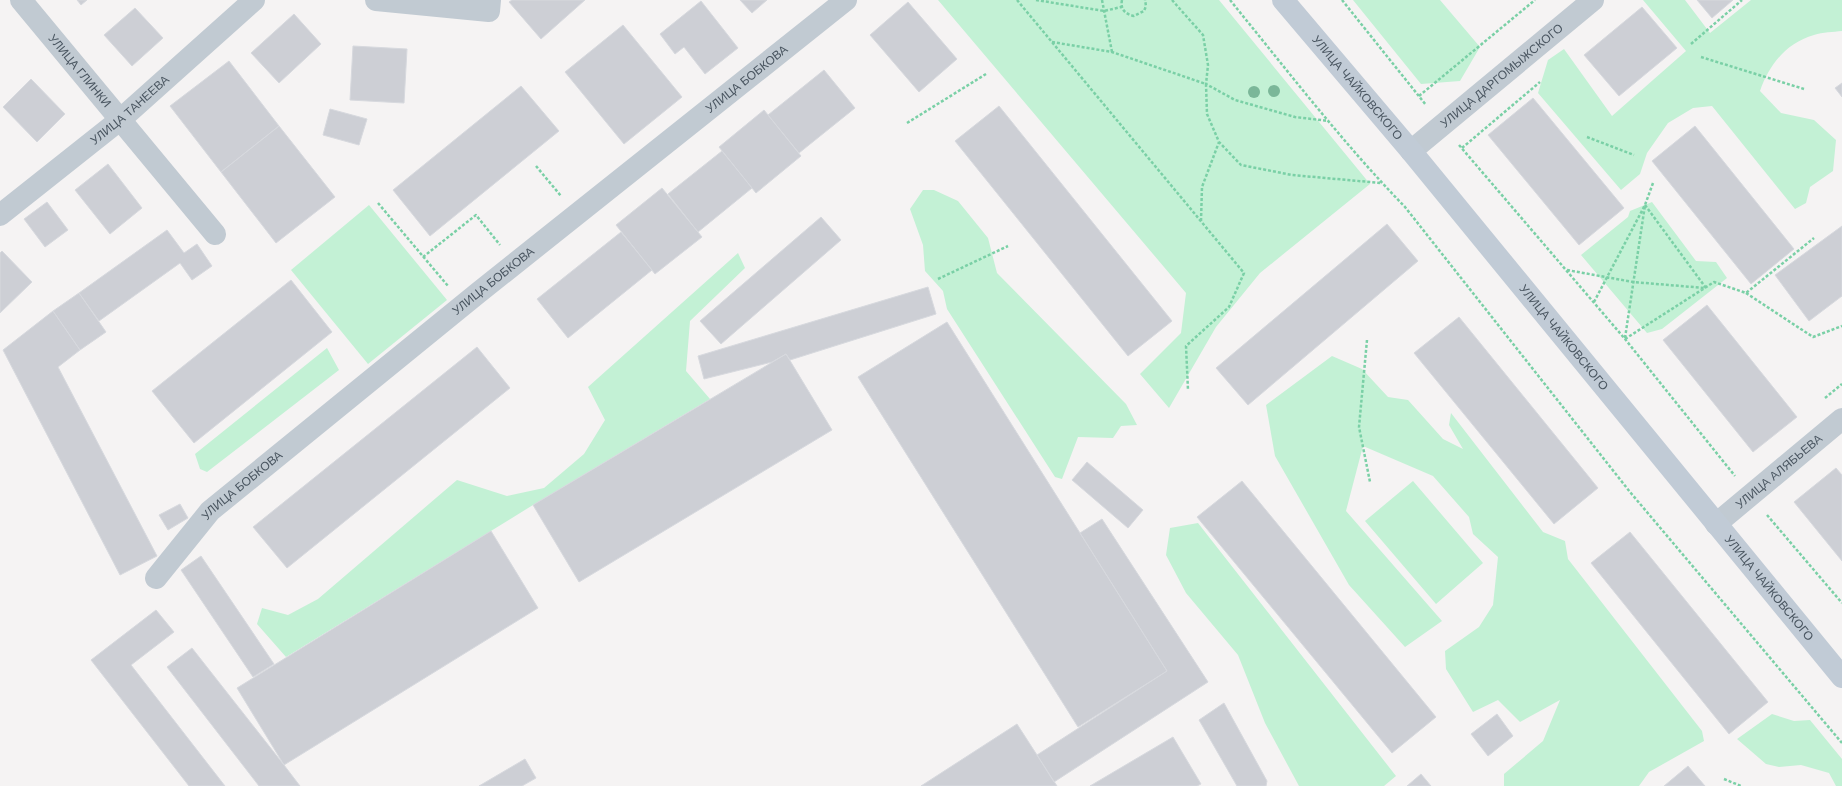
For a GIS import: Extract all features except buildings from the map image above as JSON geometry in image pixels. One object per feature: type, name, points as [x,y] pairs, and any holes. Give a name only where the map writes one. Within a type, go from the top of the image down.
[{"type":"main road","name":"УЛИЦА ЧАЙКОВСКОГО","points":[[1283,0],[1411,151],[1842,677]]},
{"type":"street","name":"УЛИЦА ГЛИНКИ","points":[[21,0],[215,234]]},
{"type":"street","name":"УЛИЦА ТАНЕЕВА","points":[[0,214],[121,119],[254,0]]},
{"type":"street","points":[[376,0],[489,12],[490,0]]},
{"type":"street","name":"УЛИЦА БОБКОВА","points":[[156,578],[210,511],[516,263],[846,0]]},
{"type":"street","name":"УЛИЦА ДАРГОМЫЖСКОГО","points":[[1411,151],[1593,0]]},
{"type":"street","name":"УЛИЦА АЛЯБЬЕВА","points":[[1716,524],[1842,419]]},
{"type":"path","points":[[1016,0],[1244,273],[1229,307],[1186,346],[1188,390]]},
{"type":"path","points":[[1036,0],[1104,11],[1121,6]]},
{"type":"path","points":[[1102,0],[1112,52]]},
{"type":"path","points":[[1122,0],[1121,6],[1124,12],[1134,16],[1144,11],[1146,6],[1145,0]]},
{"type":"path","points":[[1172,0],[1203,35],[1208,65],[1206,84],[1207,114],[1219,142],[1241,165],[1292,175],[1382,183]]},
{"type":"path","points":[[1230,0],[1329,121],[1382,183],[1405,207],[1630,492],[1842,743]]},
{"type":"path","points":[[1342,0],[1442,125],[1625,339],[1750,495],[1842,603]]},
{"type":"path","points":[[1419,96],[1535,0]]},
{"type":"path","points":[[1691,44],[1742,0]]},
{"type":"path","points":[[1052,42],[1112,52],[1206,84],[1235,100],[1295,117],[1329,121]]},
{"type":"path","points":[[1701,57],[1804,89]]},
{"type":"path","points":[[907,123],[986,74]]},
{"type":"path","points":[[1462,148],[1540,82]]},
{"type":"path","points":[[1587,137],[1634,155]]},
{"type":"path","points":[[1201,221],[1202,186],[1219,142]]},
{"type":"path","points":[[536,166],[577,215]]},
{"type":"path","points":[[1594,302],[1644,205],[1653,183]]},
{"type":"path","points":[[378,203],[464,305]]},
{"type":"path","points":[[1625,339],[1644,205]]},
{"type":"path","points":[[1644,205],[1706,288]]},
{"type":"path","points":[[423,257],[476,215],[516,263]]},
{"type":"path","points":[[1746,293],[1814,238]]},
{"type":"path","points":[[938,279],[1008,246]]},
{"type":"path","points":[[1566,270],[1633,282],[1706,288]]},
{"type":"path","points":[[1625,339],[1714,282],[1746,293],[1813,337],[1842,326]]},
{"type":"path","points":[[1367,340],[1359,427],[1370,482]]},
{"type":"path","points":[[1724,778],[1742,786]]},
{"type":"green space","points":[[938,0],[1219,0],[1370,184],[1260,273],[1216,327],[1169,408],[1140,374],[1181,333],[1186,293]]},
{"type":"green space","points":[[1353,0],[1440,0],[1480,47],[1460,81],[1421,84]]},
{"type":"green space","points":[[1643,0],[1685,0],[1710,33],[1751,0],[1842,0],[1842,31],[1817,34],[1795,43],[1780,56],[1768,72],[1760,91],[1781,113],[1814,120],[1836,140],[1833,171],[1810,187],[1806,203],[1795,209],[1712,106],[1693,108],[1668,123],[1647,153],[1640,174],[1621,190],[1538,93],[1548,60],[1564,49],[1612,116],[1686,51]]},
{"type":"green space","points":[[923,190],[934,190],[958,201],[988,238],[997,273],[1126,404],[1137,425],[1121,426],[1113,438],[1078,437],[1062,479],[1055,477],[947,309],[943,291],[925,271],[923,245],[910,209]]},
{"type":"green space","points":[[1652,202],[1696,261],[1716,262],[1727,278],[1662,329],[1647,333],[1581,255],[1628,217],[1630,211]]},
{"type":"green space","points":[[369,205],[447,300],[368,364],[291,270]]},
{"type":"green space","points":[[738,253],[745,268],[690,321],[686,371],[710,399],[533,505],[286,657],[257,624],[262,608],[288,615],[318,599],[457,480],[507,496],[544,488],[584,454],[605,420],[588,387]]},
{"type":"green space","points":[[327,348],[339,370],[207,472],[200,469],[195,454]]},
{"type":"green space","points":[[1332,356],[1362,369],[1388,397],[1408,400],[1443,439],[1463,449],[1449,425],[1451,413],[1543,532],[1565,541],[1568,559],[1702,731],[1704,741],[1649,772],[1639,786],[1504,786],[1504,774],[1543,741],[1560,700],[1520,722],[1498,700],[1473,712],[1446,669],[1445,651],[1479,627],[1493,605],[1498,557],[1473,534],[1469,517],[1433,476],[1363,446],[1346,511],[1442,621],[1405,647],[1349,585],[1275,456],[1266,405]]},
{"type":"green space","points":[[1413,481],[1483,563],[1436,604],[1365,521]]},
{"type":"green space","points":[[1198,523],[1396,776],[1384,786],[1299,786],[1265,723],[1238,655],[1186,593],[1166,555],[1170,528]]},
{"type":"green space","points":[[1772,714],[1794,721],[1810,720],[1842,759],[1842,786],[1836,786],[1829,773],[1801,765],[1779,767],[1766,764],[1737,739]]}]
